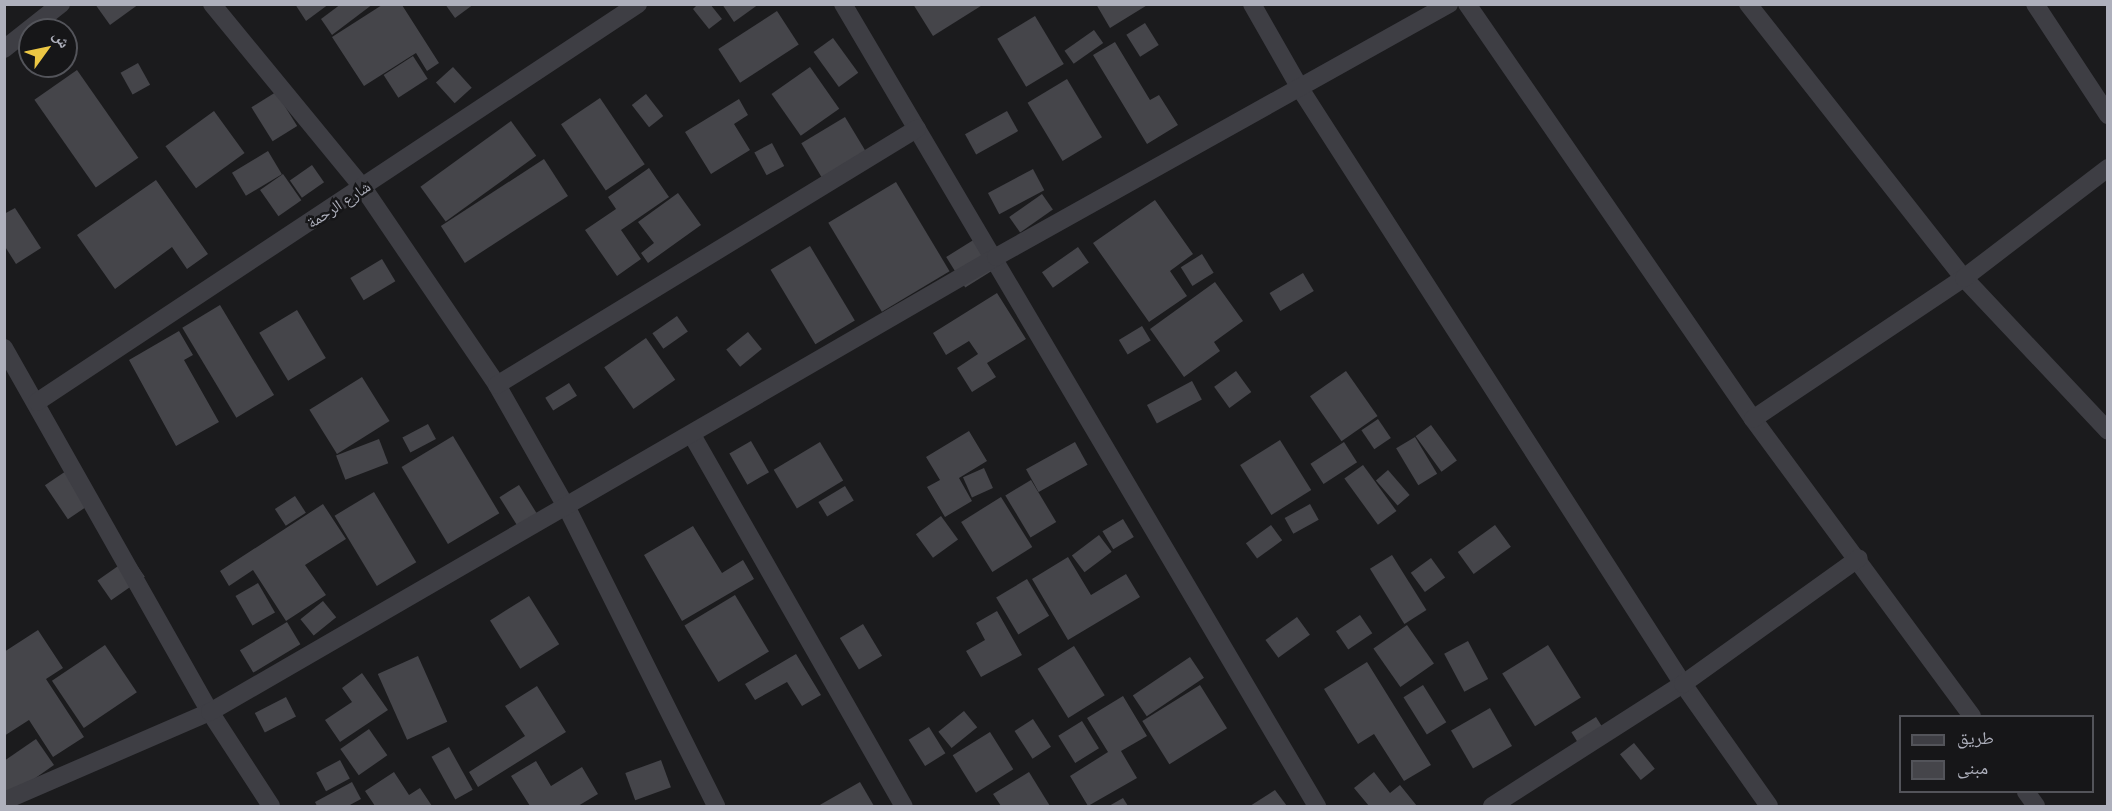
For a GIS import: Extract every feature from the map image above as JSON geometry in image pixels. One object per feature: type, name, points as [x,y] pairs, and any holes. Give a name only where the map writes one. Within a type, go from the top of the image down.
[{"type":"street","points":[[4,49],[61,4]]},
{"type":"street","points":[[212,4],[364,189],[497,385],[567,508],[716,807]]},
{"type":"street","name":"شارع الرحمة","points":[[37,402],[364,189],[638,4]]},
{"type":"street","points":[[843,4],[996,257],[1317,807]]},
{"type":"street","points":[[1252,4],[1301,90],[1683,684],[1769,807]]},
{"type":"street","points":[[4,801],[210,712],[567,508],[996,257],[1301,90],[1449,4]]},
{"type":"street","points":[[1467,4],[1753,418],[1858,558],[1971,715]]},
{"type":"street","points":[[1749,4],[1964,278],[2108,431]]},
{"type":"street","points":[[2035,4],[2108,116]]},
{"type":"street","points":[[497,385],[917,129]]},
{"type":"street","points":[[1753,418],[1964,278],[2108,168]]},
{"type":"street","points":[[4,348],[37,402],[210,712],[271,807]]},
{"type":"street","points":[[692,435],[904,807]]},
{"type":"street","points":[[1492,807],[1683,684],[1858,558]]},
{"type":"street","points":[[2027,793],[2036,807]]},
{"type":"building","points":[[95,4],[139,4],[110,25]]},
{"type":"building","points":[[295,4],[329,4],[306,21]]},
{"type":"building","points":[[341,4],[373,4],[332,35],[321,19]]},
{"type":"building","points":[[445,4],[474,4],[455,18]]},
{"type":"building","points":[[698,4],[710,4],[722,19],[709,29],[693,9]]},
{"type":"building","points":[[722,4],[759,4],[734,22]]},
{"type":"building","points":[[913,4],[984,4],[933,36]]},
{"type":"building","points":[[1096,4],[1149,4],[1110,28]]},
{"type":"building","points":[[382,5],[402,5],[439,63],[427,71],[416,53],[364,86],[332,37]]},
{"type":"building","points":[[777,11],[799,45],[740,83],[718,49]]},
{"type":"building","points":[[1035,16],[1064,64],[1026,87],[997,39]]},
{"type":"building","points":[[1145,23],[1159,45],[1140,57],[1126,35]]},
{"type":"building","points":[[1094,30],[1103,43],[1074,64],[1065,51]]},
{"type":"building","points":[[833,38],[858,73],[839,87],[814,52]]},
{"type":"building","points":[[1115,42],[1150,100],[1159,95],[1178,125],[1147,144],[1093,55]]},
{"type":"building","points":[[413,56],[428,79],[398,98],[384,75]]},
{"type":"building","points":[[138,63],[150,85],[133,95],[121,73]]},
{"type":"building","points":[[453,67],[472,88],[455,103],[436,82]]},
{"type":"building","points":[[810,67],[839,109],[801,136],[771,94]]},
{"type":"building","points":[[78,71],[138,158],[96,187],[34,100],[66,78],[78,78]]},
{"type":"building","points":[[1067,79],[1102,137],[1063,161],[1028,103]]},
{"type":"building","points":[[276,92],[297,126],[273,141],[251,107]]},
{"type":"building","points":[[646,94],[663,116],[649,127],[632,105]]},
{"type":"building","points":[[600,98],[645,164],[606,191],[561,124]]},
{"type":"building","points":[[739,99],[748,115],[734,124],[750,150],[711,174],[685,132]]},
{"type":"building","points":[[214,111],[245,153],[196,188],[165,146]]},
{"type":"building","points":[[1007,111],[1018,131],[976,154],[965,134]]},
{"type":"building","points":[[845,117],[867,154],[823,180],[801,143]]},
{"type":"building","points":[[511,121],[536,156],[446,222],[420,187]]},
{"type":"building","points":[[772,143],[784,166],[767,175],[754,152]]},
{"type":"building","points":[[268,151],[282,174],[246,196],[232,173]]},
{"type":"building","points":[[544,159],[568,196],[465,263],[441,226]]},
{"type":"building","points":[[312,165],[324,182],[302,198],[290,180]]},
{"type":"building","points":[[649,168],[669,197],[621,230],[641,259],[617,276],[585,230],[616,209],[608,197]]},
{"type":"building","points":[[1033,169],[1044,190],[999,214],[988,193]]},
{"type":"building","points":[[283,174],[301,200],[278,216],[260,190]]},
{"type":"building","points":[[156,180],[208,254],[187,269],[172,247],[115,289],[77,235]]},
{"type":"building","points":[[896,182],[950,271],[882,312],[828,223]]},
{"type":"building","points":[[678,193],[701,225],[648,263],[641,253],[654,243],[638,222]]},
{"type":"building","points":[[1042,194],[1053,210],[1020,233],[1009,217]]},
{"type":"building","points":[[1155,200],[1193,254],[1170,271],[1187,296],[1149,322],[1093,243]]},
{"type":"building","points":[[15,208],[41,248],[16,264],[4,245],[4,214]]},
{"type":"building","points":[[975,239],[994,270],[965,288],[946,257]]},
{"type":"building","points":[[810,246],[855,321],[815,344],[771,270]]},
{"type":"building","points":[[1078,247],[1089,263],[1053,288],[1042,272]]},
{"type":"building","points":[[1202,254],[1214,273],[1192,286],[1181,267]]},
{"type":"building","points":[[382,259],[395,281],[364,300],[350,278]]},
{"type":"building","points":[[1303,273],[1314,291],[1280,311],[1270,293]]},
{"type":"building","points":[[1215,282],[1243,321],[1214,342],[1220,351],[1184,377],[1150,329]]},
{"type":"building","points":[[997,293],[1026,339],[987,363],[996,377],[972,392],[957,368],[978,354],[969,341],[946,355],[933,333]]},
{"type":"building","points":[[220,305],[274,395],[236,418],[182,328]]},
{"type":"building","points":[[297,310],[326,358],[288,381],[259,333]]},
{"type":"building","points":[[677,316],[688,332],[663,349],[652,333]]},
{"type":"building","points":[[1142,326],[1151,341],[1128,354],[1119,340]]},
{"type":"building","points":[[179,331],[193,355],[184,360],[219,422],[176,446],[129,360]]},
{"type":"building","points":[[748,332],[762,349],[740,367],[726,350]]},
{"type":"building","points":[[646,338],[675,380],[633,409],[604,367]]},
{"type":"building","points":[[1236,371],[1251,392],[1229,408],[1214,387]]},
{"type":"building","points":[[1346,371],[1378,416],[1342,441],[1310,396]]},
{"type":"building","points":[[362,377],[390,421],[337,454],[309,410]]},
{"type":"building","points":[[1192,381],[1202,400],[1157,423],[1147,405]]},
{"type":"building","points":[[569,383],[577,396],[553,411],[545,398]]},
{"type":"building","points":[[1378,419],[1391,438],[1374,449],[1361,430]]},
{"type":"building","points":[[428,424],[436,439],[410,453],[402,438]]},
{"type":"building","points":[[1431,425],[1457,461],[1441,472],[1416,436]]},
{"type":"building","points":[[969,431],[987,461],[959,478],[972,501],[945,517],[927,487],[940,480],[926,457]]},
{"type":"building","points":[[453,436],[499,513],[448,544],[402,467]]},
{"type":"building","points":[[1415,437],[1437,474],[1418,485],[1396,448]]},
{"type":"building","points":[[379,439],[388,463],[345,480],[336,455]]},
{"type":"building","points":[[1280,440],[1311,490],[1271,515],[1240,465]]},
{"type":"building","points":[[751,441],[769,472],[747,485],[729,453]]},
{"type":"building","points":[[820,442],[843,481],[797,508],[774,470]]},
{"type":"building","points":[[1075,442],[1088,465],[1039,492],[1026,469]]},
{"type":"building","points":[[1344,442],[1357,462],[1324,484],[1310,464]]},
{"type":"building","points":[[1363,465],[1397,511],[1378,525],[1344,479]]},
{"type":"building","points":[[984,468],[993,488],[972,497],[963,477]]},
{"type":"building","points":[[69,469],[92,503],[68,519],[45,485]]},
{"type":"building","points":[[1388,470],[1410,495],[1398,505],[1376,480]]},
{"type":"building","points":[[1031,480],[1056,522],[1031,537],[1005,495]]},
{"type":"building","points":[[519,485],[537,514],[518,526],[499,497]]},
{"type":"building","points":[[845,486],[854,501],[827,517],[818,502]]},
{"type":"building","points":[[374,492],[416,562],[377,586],[335,516]]},
{"type":"building","points":[[295,496],[306,513],[286,526],[275,509]]},
{"type":"building","points":[[1001,497],[1032,547],[992,572],[961,522]]},
{"type":"building","points":[[323,504],[346,539],[305,565],[326,595],[286,621],[253,570],[229,586],[220,571]]},
{"type":"building","points":[[1310,504],[1319,520],[1293,534],[1285,518]]},
{"type":"building","points":[[941,516],[958,539],[933,558],[916,534]]},
{"type":"building","points":[[1123,519],[1134,537],[1113,549],[1102,531]]},
{"type":"building","points":[[1271,525],[1282,540],[1257,559],[1246,543]]},
{"type":"building","points":[[1495,525],[1511,547],[1474,574],[1458,552]]},
{"type":"building","points":[[693,526],[722,573],[743,560],[754,579],[682,621],[644,555]]},
{"type":"building","points":[[1099,535],[1112,552],[1084,572],[1072,555]]},
{"type":"building","points":[[1392,555],[1426,610],[1404,624],[1370,569]]},
{"type":"building","points":[[131,557],[145,577],[111,600],[97,581]]},
{"type":"building","points":[[1068,557],[1091,595],[1126,574],[1140,597],[1068,640],[1032,579]]},
{"type":"building","points":[[1431,558],[1445,577],[1425,592],[1411,573]]},
{"type":"building","points":[[1027,579],[1049,616],[1018,634],[996,598]]},
{"type":"building","points":[[258,583],[275,612],[252,625],[235,596]]},
{"type":"building","points":[[735,595],[769,652],[718,682],[684,625]]},
{"type":"building","points":[[529,596],[559,644],[520,669],[490,620]]},
{"type":"building","points":[[323,601],[336,617],[314,636],[300,619]]},
{"type":"building","points":[[997,611],[1022,655],[981,677],[966,651],[985,640],[976,623]]},
{"type":"building","points":[[1360,615],[1372,633],[1348,649],[1336,631]]},
{"type":"building","points":[[1297,617],[1310,635],[1278,658],[1265,640]]},
{"type":"building","points":[[287,622],[300,644],[253,673],[240,650]]},
{"type":"building","points":[[863,624],[882,656],[859,670],[840,638]]},
{"type":"building","points":[[1407,625],[1434,664],[1400,687],[1373,649]]},
{"type":"building","points":[[38,630],[63,668],[46,679],[84,737],[53,757],[29,720],[4,736],[4,652]]},
{"type":"building","points":[[1468,641],[1488,679],[1464,692],[1444,654]]},
{"type":"building","points":[[105,645],[137,692],[84,728],[52,681]]},
{"type":"building","points":[[1548,645],[1581,698],[1535,726],[1502,674]]},
{"type":"building","points":[[1074,646],[1105,695],[1068,718],[1038,669]]},
{"type":"building","points":[[796,654],[821,695],[802,706],[787,682],[755,700],[745,684]]},
{"type":"building","points":[[418,656],[447,722],[407,740],[378,674]]},
{"type":"building","points":[[1190,657],[1204,678],[1147,716],[1133,696]]},
{"type":"building","points":[[1367,662],[1431,765],[1404,781],[1374,734],[1358,744],[1324,689]]},
{"type":"building","points":[[362,673],[388,710],[340,742],[325,720],[352,702],[342,688]]},
{"type":"building","points":[[1200,685],[1227,728],[1169,764],[1142,721]]},
{"type":"building","points":[[1423,685],[1446,722],[1427,735],[1403,697]]},
{"type":"building","points":[[537,686],[566,732],[478,787],[469,772],[525,736],[505,706]]},
{"type":"building","points":[[1123,696],[1147,736],[1121,751],[1137,778],[1088,806],[1070,776],[1108,752],[1087,718]]},
{"type":"building","points":[[286,697],[296,717],[265,732],[255,713]]},
{"type":"building","points":[[1490,708],[1512,746],[1473,769],[1451,730]]},
{"type":"building","points":[[964,711],[977,727],[952,748],[938,732]]},
{"type":"building","points":[[1596,717],[1604,730],[1579,745],[1571,732]]},
{"type":"building","points":[[1033,719],[1051,747],[1033,759],[1015,731]]},
{"type":"building","points":[[1082,721],[1099,748],[1075,763],[1058,736]]},
{"type":"building","points":[[929,727],[945,753],[925,766],[909,740]]},
{"type":"building","points":[[369,729],[387,755],[359,775],[340,749]]},
{"type":"building","points":[[990,732],[1013,769],[976,793],[953,755]]},
{"type":"building","points":[[36,739],[54,765],[4,800],[4,761]]},
{"type":"building","points":[[1634,743],[1655,769],[1641,780],[1620,754]]},
{"type":"building","points":[[449,747],[473,790],[455,800],[432,757]]},
{"type":"building","points":[[340,760],[350,779],[326,791],[316,773]]},
{"type":"building","points":[[661,760],[671,787],[635,800],[625,773]]},
{"type":"building","points":[[536,761],[551,786],[582,767],[598,794],[578,806],[530,806],[511,776]]},
{"type":"building","points":[[394,772],[409,795],[420,788],[432,806],[375,806],[365,791]]},
{"type":"building","points":[[1029,772],[1050,806],[1001,806],[993,794]]},
{"type":"building","points":[[1374,772],[1390,793],[1400,785],[1417,806],[1369,806],[1354,788]]},
{"type":"building","points":[[352,782],[361,799],[348,806],[317,806],[315,802]]},
{"type":"building","points":[[860,782],[874,806],[818,806]]},
{"type":"building","points":[[1275,790],[1287,806],[1250,806]]},
{"type":"building","points":[[1123,798],[1128,806],[1109,806]]}]
